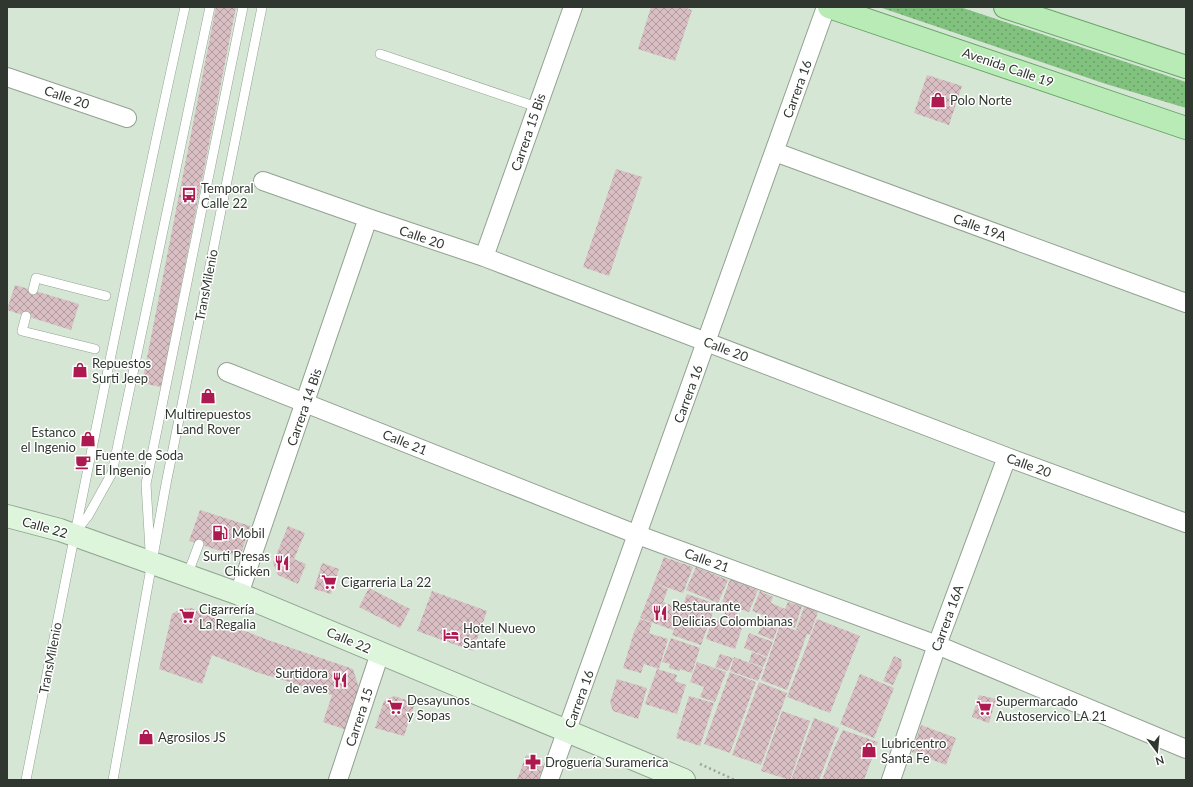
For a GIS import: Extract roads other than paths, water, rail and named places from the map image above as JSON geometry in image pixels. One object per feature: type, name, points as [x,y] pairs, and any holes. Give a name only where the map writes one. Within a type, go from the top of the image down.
[{"type":"main road","name":"Avenida Calle 19","points":[[828,7],[1186,128]]},
{"type":"main road","points":[[1004,7],[1186,67]]},
{"type":"street","name":"Carrera 15 Bis","points":[[484,258],[572,7]]},
{"type":"street","name":"Carrera 16","points":[[549,780],[828,7]]},
{"type":"street","name":"Calle 20","points":[[7,77],[127,118]]},
{"type":"street","name":"Calle 19A","points":[[775,152],[1186,303]]},
{"type":"street","name":"Calle 20","points":[[263,181],[484,258],[1007,457],[1186,523]]},
{"type":"street","name":"Carrera 14 Bis","points":[[239,594],[249,550],[306,403],[368,218]]},
{"type":"street","name":"Calle 21","points":[[227,372],[638,535],[937,645],[1186,749]]},
{"type":"street","name":"Carrera 16A","points":[[891,780],[937,645],[1007,457]]},
{"type":"street","name":"Calle 22","points":[[7,516],[74,535],[239,594],[684,780]]},
{"type":"street","name":"Carrera 15","points":[[338,780],[380,653]]},
{"type":"lane","name":"TransMilenio","points":[[26,780],[74,535],[185,7]]},
{"type":"lane","name":"TransMilenio","points":[[74,535],[88,516],[112,473],[210,7]]},
{"type":"lane","name":"TransMilenio","points":[[151,563],[146,484],[243,7]]},
{"type":"lane","name":"TransMilenio","points":[[113,780],[151,563],[262,7]]},
{"type":"lane","points":[[380,54],[537,107]]},
{"type":"lane","points":[[33,290],[36,278],[106,296]]},
{"type":"lane","points":[[26,316],[22,331],[95,349]]},
{"type":"lane","points":[[187,576],[199,544]]},
{"type":"place","name":"Polo Norte","points":[[938,100]]},
{"type":"place","name":"Temporal Calle 22","points":[[189,195]]},
{"type":"place","name":"Repuestos Surti Jeep","points":[[80,370]]},
{"type":"place","name":"Multirepuestos Land Rover","points":[[208,396]]},
{"type":"place","name":"Estanco el Ingenio","points":[[88,439]]},
{"type":"place","name":"Fuente de Soda El Ingenio","points":[[83,462]]},
{"type":"place","name":"Mobil","points":[[220,533]]},
{"type":"place","name":"Surti Presas Chicken","points":[[282,563]]},
{"type":"place","name":"Cigarreria La 22","points":[[329,582]]},
{"type":"place","name":"Restaurante Delicias Colombianas","points":[[660,613]]},
{"type":"place","name":"Cigarrería La Regalia","points":[[187,616]]},
{"type":"place","name":"Hotel Nuevo Santafe","points":[[451,635]]},
{"type":"place","name":"Surtidora de aves","points":[[340,680]]},
{"type":"place","name":"Desayunos y Sopas","points":[[395,707]]},
{"type":"place","name":"Supermarcado Austoservico LA 21","points":[[984,708]]},
{"type":"place","name":"Agrosilos JS","points":[[146,737]]},
{"type":"place","name":"Lubricentro Santa Fe","points":[[869,750]]},
{"type":"place","name":"Droguería Suramerica","points":[[533,762]]}]
